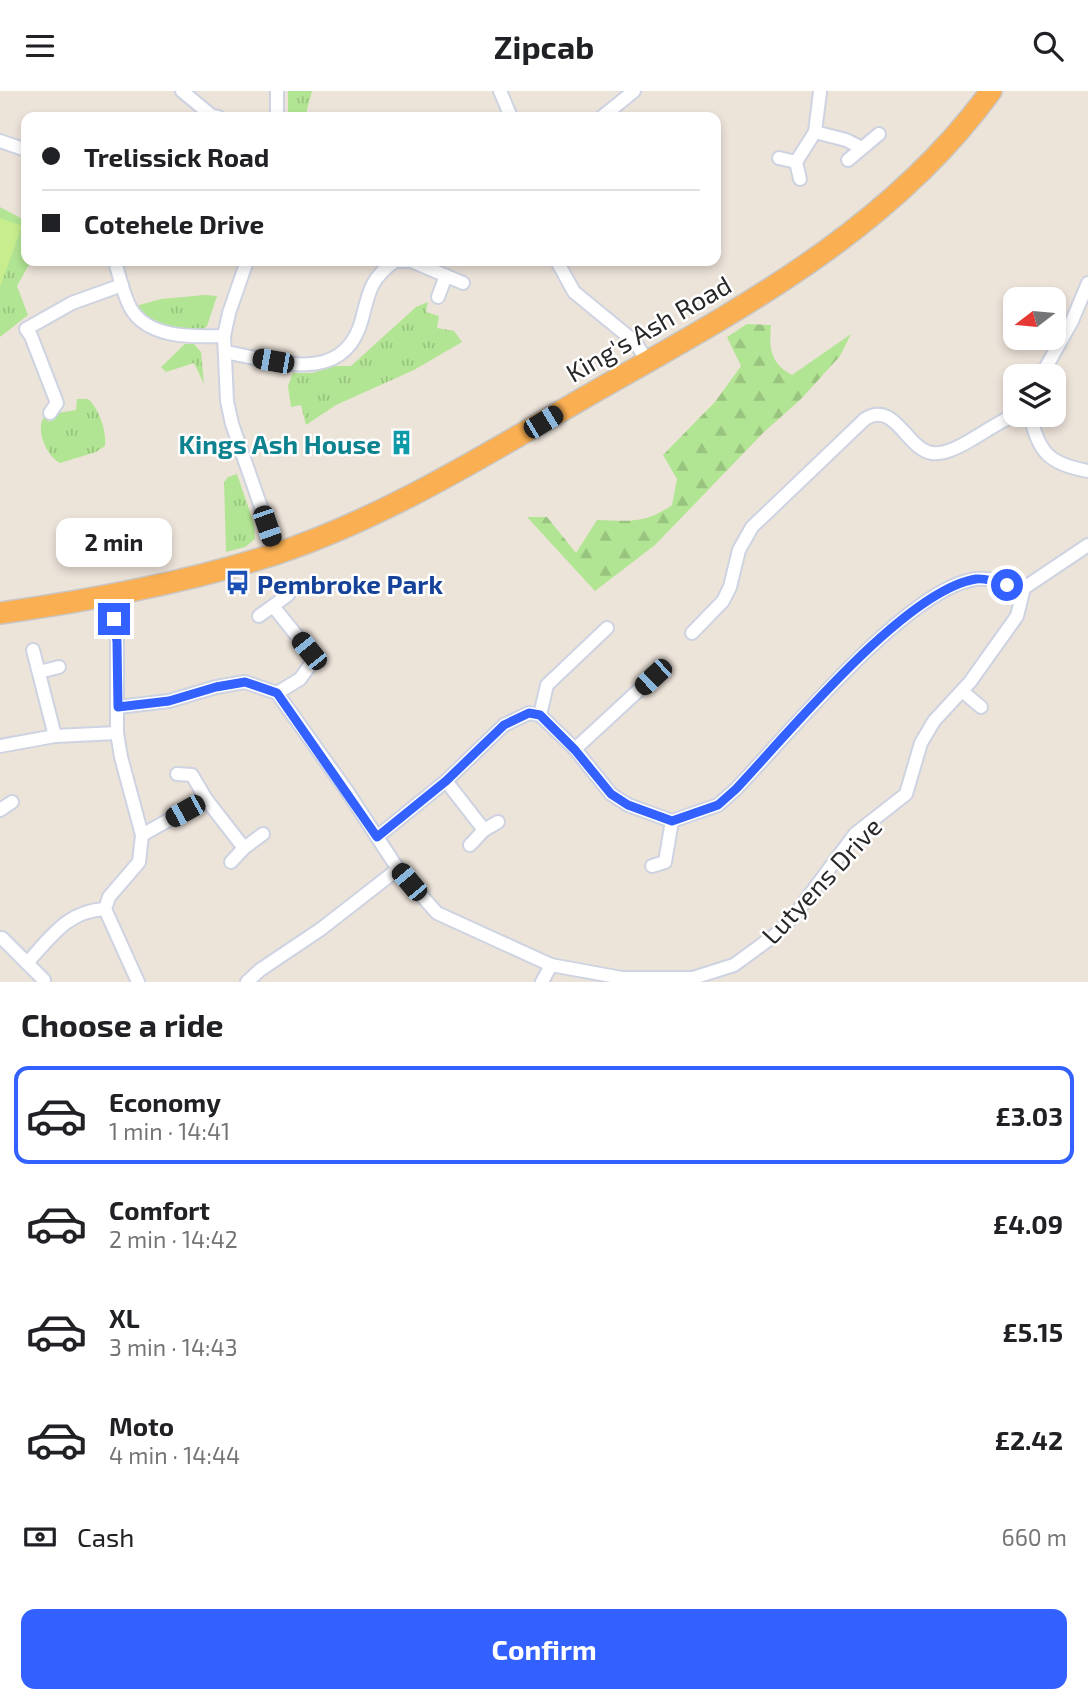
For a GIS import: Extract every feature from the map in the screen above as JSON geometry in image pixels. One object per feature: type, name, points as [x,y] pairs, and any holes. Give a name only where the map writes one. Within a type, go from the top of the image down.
[{"type":"highway","name":"King's Ash Road","points":[[0,613],[111,595],[200,576],[277,553],[373,513],[504,445],[648,362],[837,245],[882,210],[933,162],[971,119],[991,91]]},
{"type":"street","points":[[182,91],[207,112]]},
{"type":"street","points":[[277,91],[277,112]]},
{"type":"street","points":[[500,91],[508,112]]},
{"type":"street","points":[[612,112],[634,91]]},
{"type":"street","points":[[814,91],[828,91]]},
{"type":"street","points":[[800,179],[796,162],[815,132],[820,92]]},
{"type":"street","points":[[815,132],[846,140],[862,148]]},
{"type":"street","points":[[848,160],[879,134]]},
{"type":"street","points":[[0,141],[21,148]]},
{"type":"street","points":[[779,158],[796,162]]},
{"type":"street","points":[[116,266],[131,308],[139,319],[151,327],[191,337],[224,337]]},
{"type":"street","points":[[245,266],[224,337],[227,401],[232,424],[277,553]]},
{"type":"street","points":[[226,352],[311,366],[337,357],[357,337],[370,289],[375,279],[390,266]]},
{"type":"street","points":[[423,266],[463,283]]},
{"type":"street","points":[[560,266],[575,292],[635,342],[648,362]]},
{"type":"street","points":[[438,297],[446,276]]},
{"type":"street","points":[[1048,364],[1072,321],[1088,283]]},
{"type":"street","points":[[58,407],[26,329],[72,303],[122,285]]},
{"type":"street","points":[[692,633],[723,601],[730,587],[744,539],[752,527],[865,419],[873,414],[890,418],[922,449],[930,453],[953,448],[1003,420]]},
{"type":"street","points":[[1034,427],[1041,450],[1060,464],[1088,471]]},
{"type":"street","points":[[377,837],[446,781],[504,725],[529,713],[540,715],[575,750],[611,794],[628,805],[672,821],[718,805],[856,662],[918,607],[946,590],[977,579],[1024,588],[1088,545]]},
{"type":"street","name":"Lutyens Drive","points":[[277,693],[398,869],[437,913],[551,965],[622,978],[693,980],[734,965],[775,935],[794,916],[855,834],[906,794],[920,743],[934,721],[962,691],[1017,616],[1024,588]]},
{"type":"street","points":[[111,595],[117,642],[117,733],[142,835],[139,862],[109,897],[105,909],[138,982]]},
{"type":"street","points":[[259,616],[288,595]]},
{"type":"street","points":[[118,707],[169,701],[216,687],[245,682],[277,693],[300,679],[313,661],[309,651],[273,606]]},
{"type":"street","points":[[540,715],[547,685],[607,628]]},
{"type":"street","points":[[33,650],[55,736]]},
{"type":"street","points":[[39,672],[59,667]]},
{"type":"street","points":[[575,750],[653,677]]},
{"type":"street","points":[[962,691],[981,707]]},
{"type":"street","points":[[0,746],[55,736],[117,733]]},
{"type":"street","points":[[177,774],[192,775],[206,799],[244,848]]},
{"type":"street","points":[[446,781],[484,830]]},
{"type":"street","points":[[142,835],[206,799]]},
{"type":"street","points":[[0,810],[12,802]]},
{"type":"street","points":[[665,862],[672,821]]},
{"type":"street","points":[[470,845],[484,830],[498,822]]},
{"type":"street","points":[[231,862],[263,834]]},
{"type":"street","points":[[652,866],[665,862]]},
{"type":"street","points":[[665,862],[677,871]]},
{"type":"street","points":[[247,982],[398,869]]},
{"type":"street","points":[[27,963],[65,921],[88,910],[105,909]]},
{"type":"street","points":[[2,938],[44,980]]},
{"type":"street","points":[[541,982],[551,965]]},
{"type":"green space","points":[[288,91],[312,91],[306,112],[288,112]]},
{"type":"green space","points":[[0,207],[21,218],[21,266],[28,266],[17,286],[28,315],[0,337]]},
{"type":"green space","points":[[0,218],[21,226],[21,229],[0,287]]},
{"type":"green space","points":[[217,296],[207,326],[202,331],[166,326],[150,318],[136,306],[161,299]]},
{"type":"green space","points":[[428,302],[426,312],[439,316],[437,328],[454,331],[462,342],[414,370],[336,405],[306,425],[301,405],[291,407],[288,386],[293,373],[312,373],[334,366],[351,366],[416,307]]},
{"type":"green space","points":[[747,324],[771,325],[772,354],[779,365],[792,375],[851,334],[840,356],[802,398],[763,433],[655,545],[595,591],[527,517],[547,517],[576,553],[597,520],[628,521],[645,518],[672,505],[677,479],[663,455],[715,402],[741,366],[727,337]]},
{"type":"green space","points":[[185,344],[194,344],[201,352],[204,384],[194,363],[166,372],[161,367]]},
{"type":"green space","points":[[77,399],[88,399],[96,408],[103,427],[105,446],[96,452],[60,463],[51,455],[41,435],[42,421],[45,416],[49,422],[58,413],[76,410]]},
{"type":"green space","points":[[237,474],[254,524],[255,539],[245,547],[226,552],[224,482],[228,477]]},
{"type":"place","name":"Kings Ash House","points":[[401,443]]},
{"type":"place","name":"Pembroke Park","points":[[237,583]]},
{"type":"route","points":[[114,619],[118,707],[169,701],[216,687],[245,682],[277,693],[377,837],[446,781],[504,725],[529,713],[540,715],[559,732],[611,794],[628,805],[672,821],[718,805],[856,662],[918,607],[946,590],[977,579],[1007,585]]}]
